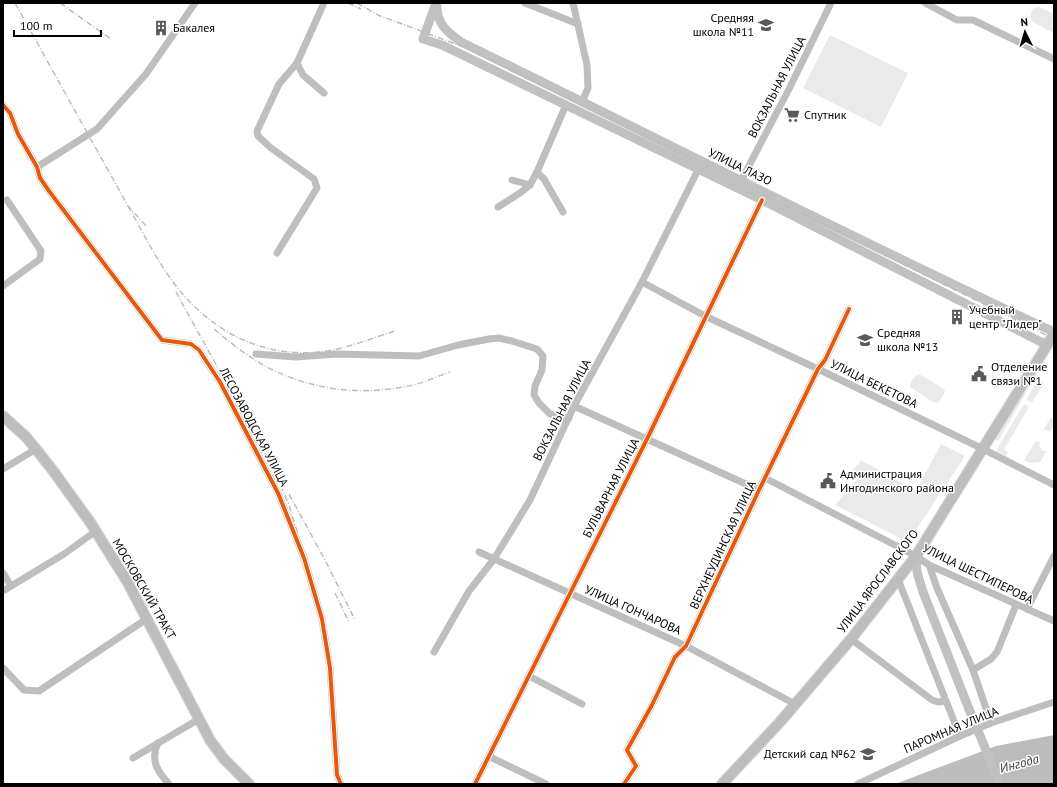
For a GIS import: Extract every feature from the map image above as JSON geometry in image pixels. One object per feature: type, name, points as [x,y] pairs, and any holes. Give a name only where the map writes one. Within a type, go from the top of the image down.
[{"type":"main road","name":"УЛИЦА ЛАЗО","points":[[436,3],[423,38],[442,45],[566,104],[698,170],[762,200],[1047,345]]},
{"type":"main road","name":"УЛИЦА ЛАЗО","points":[[436,3],[437,17],[442,26],[448,33],[461,42],[741,181],[1054,333]]},
{"type":"main road","name":"УЛИЦА ЯРОСЛАВСКОГО","points":[[724,784],[851,639],[916,556],[1054,333]]},
{"type":"main road","name":"МОСКОВСКИЙ ТРАКТ","points":[[3,416],[26,437],[36,449],[96,531],[148,618],[210,740],[224,759],[249,784]]},
{"type":"main road","points":[[916,556],[917,572],[923,592],[1000,784]]},
{"type":"street","points":[[37,167],[98,129],[146,74],[195,3]]},
{"type":"street","points":[[525,3],[578,24]]},
{"type":"street","points":[[573,3],[587,65],[588,88],[582,102]]},
{"type":"street","name":"ВОКЗАЛЬНАЯ УЛИЦА","points":[[741,181],[789,90],[831,3]]},
{"type":"street","points":[[925,3],[957,20],[973,20],[1054,59]]},
{"type":"street","points":[[277,253],[317,188],[314,179],[271,148],[258,136],[257,131],[279,84],[297,63],[323,5]]},
{"type":"street","points":[[297,63],[303,75],[324,93]]},
{"type":"street","points":[[498,207],[530,185],[566,104]]},
{"type":"street","name":"ЛЕСОЗАВОДСКАЯ УЛИЦА","points":[[3,105],[10,113],[18,134],[37,167],[40,178],[49,192],[162,340],[191,344],[199,350],[220,382],[278,493],[304,558],[322,619],[330,668],[337,775],[340,784]]},
{"type":"street","name":"ВОКЗАЛЬНАЯ УЛИЦА","points":[[434,652],[469,591],[494,559],[530,500],[574,406],[642,282],[698,170]]},
{"type":"street","points":[[537,172],[544,179],[563,212]]},
{"type":"street","points":[[512,180],[530,185]]},
{"type":"street","points":[[3,286],[40,259],[41,251],[7,200]]},
{"type":"street","name":"БУЛЬВАРНАЯ УЛИЦА","points":[[475,784],[490,757],[707,317],[762,200]]},
{"type":"street","name":"УЛИЦА БЕКЕТОВА","points":[[642,282],[707,317],[818,369],[1054,485]]},
{"type":"street","name":"ВЕРХНЕУДИНСКАЯ УЛИЦА","points":[[624,784],[636,766],[627,750],[652,705],[675,657],[686,646],[759,490],[818,369],[825,360],[849,309]]},
{"type":"street","points":[[256,354],[296,357],[336,354],[419,356],[499,338],[537,349],[543,356],[542,370],[535,386],[534,395],[539,403],[550,414],[569,418]]},
{"type":"street","points":[[574,406],[759,490]]},
{"type":"street","points":[[3,469],[36,449]]},
{"type":"street","name":"УЛИЦА ШЕСТИПЕРОВА","points":[[765,478],[916,556],[930,565],[1054,621]]},
{"type":"street","points":[[3,591],[64,554],[96,531]]},
{"type":"street","name":"УЛИЦА ГОНЧАРОВА","points":[[479,552],[686,646],[795,704]]},
{"type":"street","points":[[1027,610],[1054,556]]},
{"type":"street","points":[[930,565],[937,588],[973,670],[991,723]]},
{"type":"street","points":[[3,573],[11,586]]},
{"type":"street","points":[[898,579],[960,736]]},
{"type":"street","points":[[973,670],[991,659],[997,652],[1016,605]]},
{"type":"street","points":[[3,668],[24,690],[39,691],[148,618]]},
{"type":"street","points":[[851,639],[932,700],[938,702],[946,701]]},
{"type":"street","points":[[529,676],[582,704]]},
{"type":"street","name":"ПАРОМНАЯ УЛИЦА","points":[[858,784],[991,723],[1054,702]]},
{"type":"street","points":[[133,758],[199,719]]},
{"type":"street","points":[[158,743],[154,751],[155,761],[159,773],[169,784]]},
{"type":"street","points":[[490,757],[546,784]]},
{"type":"shaded area","points":[[1040,7],[1054,14],[1054,33],[1031,20],[1030,15],[1034,8]]},
{"type":"shaded area","points":[[830,35],[908,73],[881,127],[803,88]]},
{"type":"shaded area","points":[[919,374],[944,389],[945,392],[939,402],[933,402],[910,387],[915,376]]},
{"type":"shaded area","points":[[1038,379],[1044,383],[1032,403],[1026,400]]},
{"type":"shaded area","points":[[1024,391],[1026,393],[998,441],[993,439]]},
{"type":"shaded area","points":[[1024,404],[1029,407],[1004,449],[1008,452],[1006,456],[996,451]]},
{"type":"shaded area","points":[[1051,417],[1053,426],[1050,431],[1043,430]]},
{"type":"shaded area","points":[[1036,441],[1040,442],[1039,446],[1043,451],[1047,451],[1040,462],[1029,463],[1024,460]]},
{"type":"shaded area","points":[[941,444],[965,456],[908,542],[835,505],[859,477],[852,472],[861,460],[916,491]]},
{"type":"water","name":"Ингода","points":[[1054,735],[1054,784],[895,784],[996,746]]},
{"type":"railway","points":[[15,3],[128,206],[147,227]]},
{"type":"railway","points":[[60,3],[111,39]]},
{"type":"railway","points":[[348,3],[361,9]]},
{"type":"railway","points":[[357,3],[378,15],[469,49],[1054,339]]},
{"type":"railway","points":[[128,206],[157,258],[182,293],[198,309],[233,335],[253,344],[274,350],[296,353],[328,351],[395,331]]},
{"type":"railway","points":[[176,292],[273,468],[289,505],[302,548]]},
{"type":"railway","points":[[214,329],[246,354],[273,370],[298,380],[330,388],[363,391],[396,388],[418,384],[450,372]]},
{"type":"railway","points":[[289,494],[325,560],[355,620]]},
{"type":"railway","points":[[335,593],[349,622]]},
{"type":"cycle path","points":[[3,105],[10,113],[18,134],[37,167],[40,178],[162,340],[191,344],[199,350],[220,382],[278,493],[304,558],[322,619],[330,668],[337,775],[341,784]]},
{"type":"cycle path","points":[[475,784],[647,439],[762,200]]},
{"type":"cycle path","points":[[624,784],[636,766],[627,750],[652,705],[675,657],[686,646],[759,490],[818,369],[825,360],[849,309]]},
{"type":"place","name":"Средняя школа №11","points":[[766,25]]},
{"type":"place","name":"Бакалея","points":[[161,28]]},
{"type":"place","name":"Спутник","points":[[792,115]]},
{"type":"place","name":"Учебный центр \"Лидер\"","points":[[957,317]]},
{"type":"place","name":"Средняя школа №13","points":[[865,340]]},
{"type":"place","name":"Отделение связи №1","points":[[979,374]]},
{"type":"place","name":"Администрация Ингодинского района","points":[[828,481]]},
{"type":"place","name":"Детский сад №62","points":[[868,754]]}]
